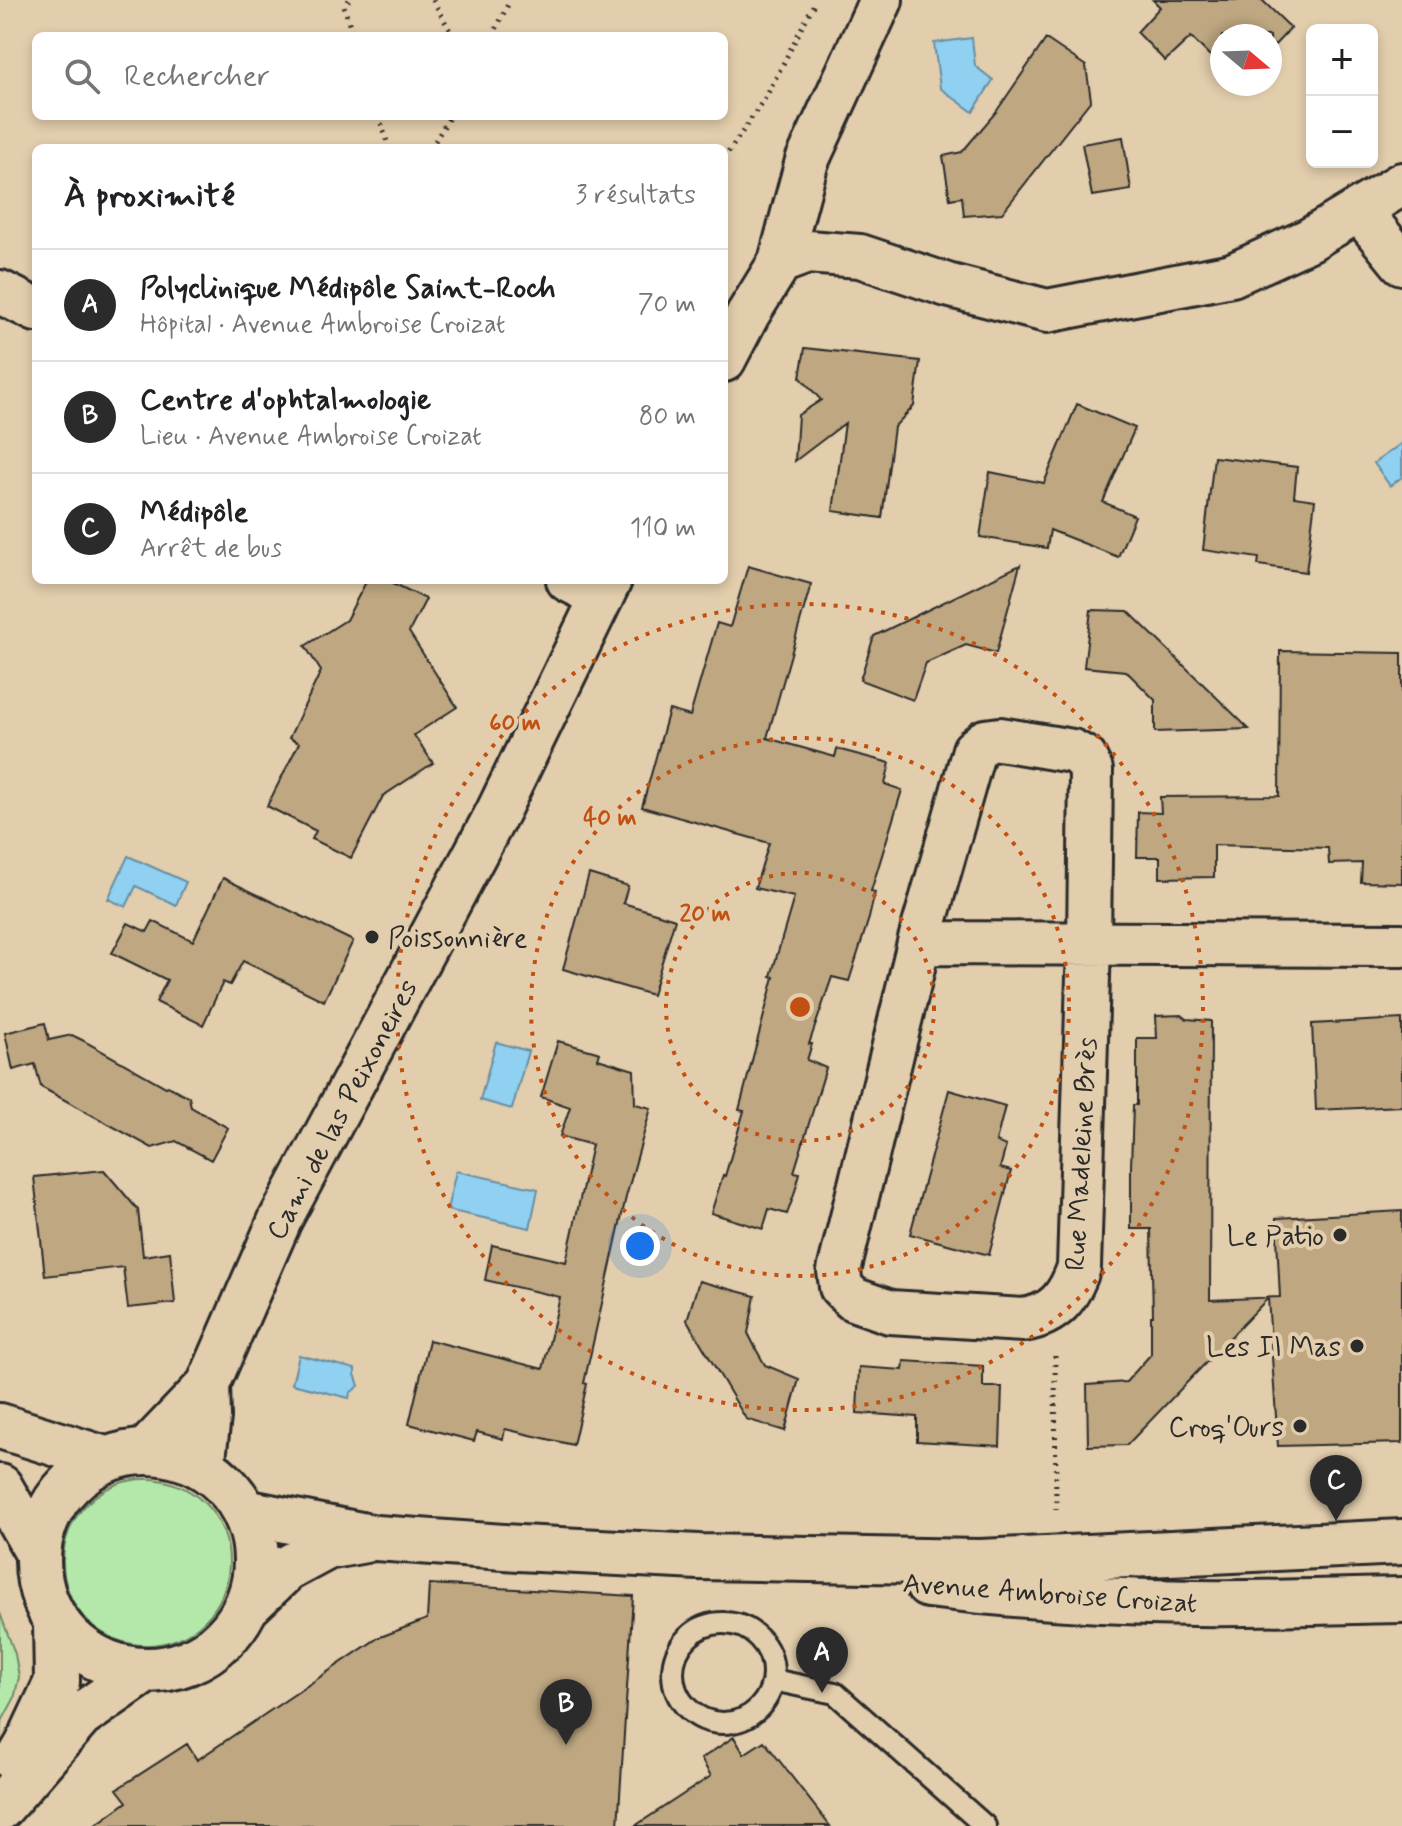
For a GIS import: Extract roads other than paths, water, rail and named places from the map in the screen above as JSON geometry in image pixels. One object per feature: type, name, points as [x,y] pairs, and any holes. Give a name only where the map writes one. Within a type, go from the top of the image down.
[{"type":"street","points":[[728,352],[780,262],[807,161],[881,0]]},
{"type":"street","points":[[780,262],[807,252],[860,256],[947,285],[1047,311],[1232,275],[1309,240],[1402,184]]},
{"type":"street","points":[[1359,210],[1402,263]]},
{"type":"street","points":[[0,292],[32,308]]},
{"type":"street","name":"Cami de las Peixoneires","points":[[203,1466],[209,1417],[208,1385],[280,1220],[498,811],[593,586]]},
{"type":"street","name":"Rue Madeleine Brès","points":[[1000,739],[1072,751],[1085,758],[1091,770],[1089,944],[1079,1267],[1073,1285],[1060,1303],[1041,1317],[1023,1320],[890,1312],[853,1299],[841,1287],[839,1271],[919,943],[974,750],[985,741],[1000,739]]},
{"type":"street","points":[[919,943],[1402,945]]},
{"type":"street","name":"Cami de las Peixoneires","points":[[125,1455],[208,1385]]},
{"type":"street","points":[[0,1426],[125,1455],[175,1455],[203,1466],[228,1486],[245,1512],[255,1543],[255,1575],[247,1606],[230,1632],[206,1653],[177,1666],[146,1670],[111,1665],[81,1649],[56,1623],[41,1590],[38,1553],[44,1524],[58,1496],[79,1475],[125,1455]]},
{"type":"street","points":[[0,1487],[38,1553]]},
{"type":"street","name":"Avenue Ambroise Croizat","points":[[245,1512],[376,1538],[699,1557],[980,1562],[1402,1542]]},
{"type":"street","name":"Avenue Ambroise Croizat","points":[[247,1606],[286,1569],[327,1547],[376,1538]]},
{"type":"street","name":"Avenue Ambroise Croizat","points":[[699,1557],[986,1592],[1080,1599],[1196,1603],[1402,1600]]},
{"type":"street","points":[[0,1790],[27,1746],[57,1682],[56,1623]]},
{"type":"street","points":[[0,1808],[80,1716],[146,1670]]},
{"type":"lane","points":[[721,1623],[739,1625],[754,1633],[766,1646],[772,1663],[773,1680],[767,1697],[757,1711],[742,1720],[725,1724],[707,1721],[686,1707],[674,1684],[673,1666],[689,1636],[704,1627],[721,1623]]},
{"type":"lane","points":[[773,1680],[835,1693],[985,1826]]},
{"type":"water","points":[[972,38],[975,66],[993,80],[973,112],[940,88],[934,43]]},
{"type":"water","points":[[1402,443],[1402,477],[1390,486],[1374,463]]},
{"type":"water","points":[[128,856],[186,882],[176,905],[136,886],[126,907],[108,899]]},
{"type":"water","points":[[496,1042],[528,1051],[512,1109],[480,1100]]},
{"type":"water","points":[[456,1171],[538,1189],[530,1228],[447,1210]]},
{"type":"water","points":[[299,1355],[355,1369],[359,1386],[350,1393],[349,1398],[292,1384]]},
{"type":"place","name":"Poissonnière","points":[[372,937]]},
{"type":"place","name":"Le Patio","points":[[1340,1235]]},
{"type":"place","name":"Les II Mas","points":[[1357,1346]]},
{"type":"place","name":"Croq'Ours","points":[[1300,1426]]},
{"type":"place","name":"Médipôle","points":[[1336,1521]]},
{"type":"place","name":"Polyclinique Médipôle Saint-Roch","points":[[822,1693]]},
{"type":"place","name":"Centre d'ophtalmologie","points":[[566,1745]]}]
